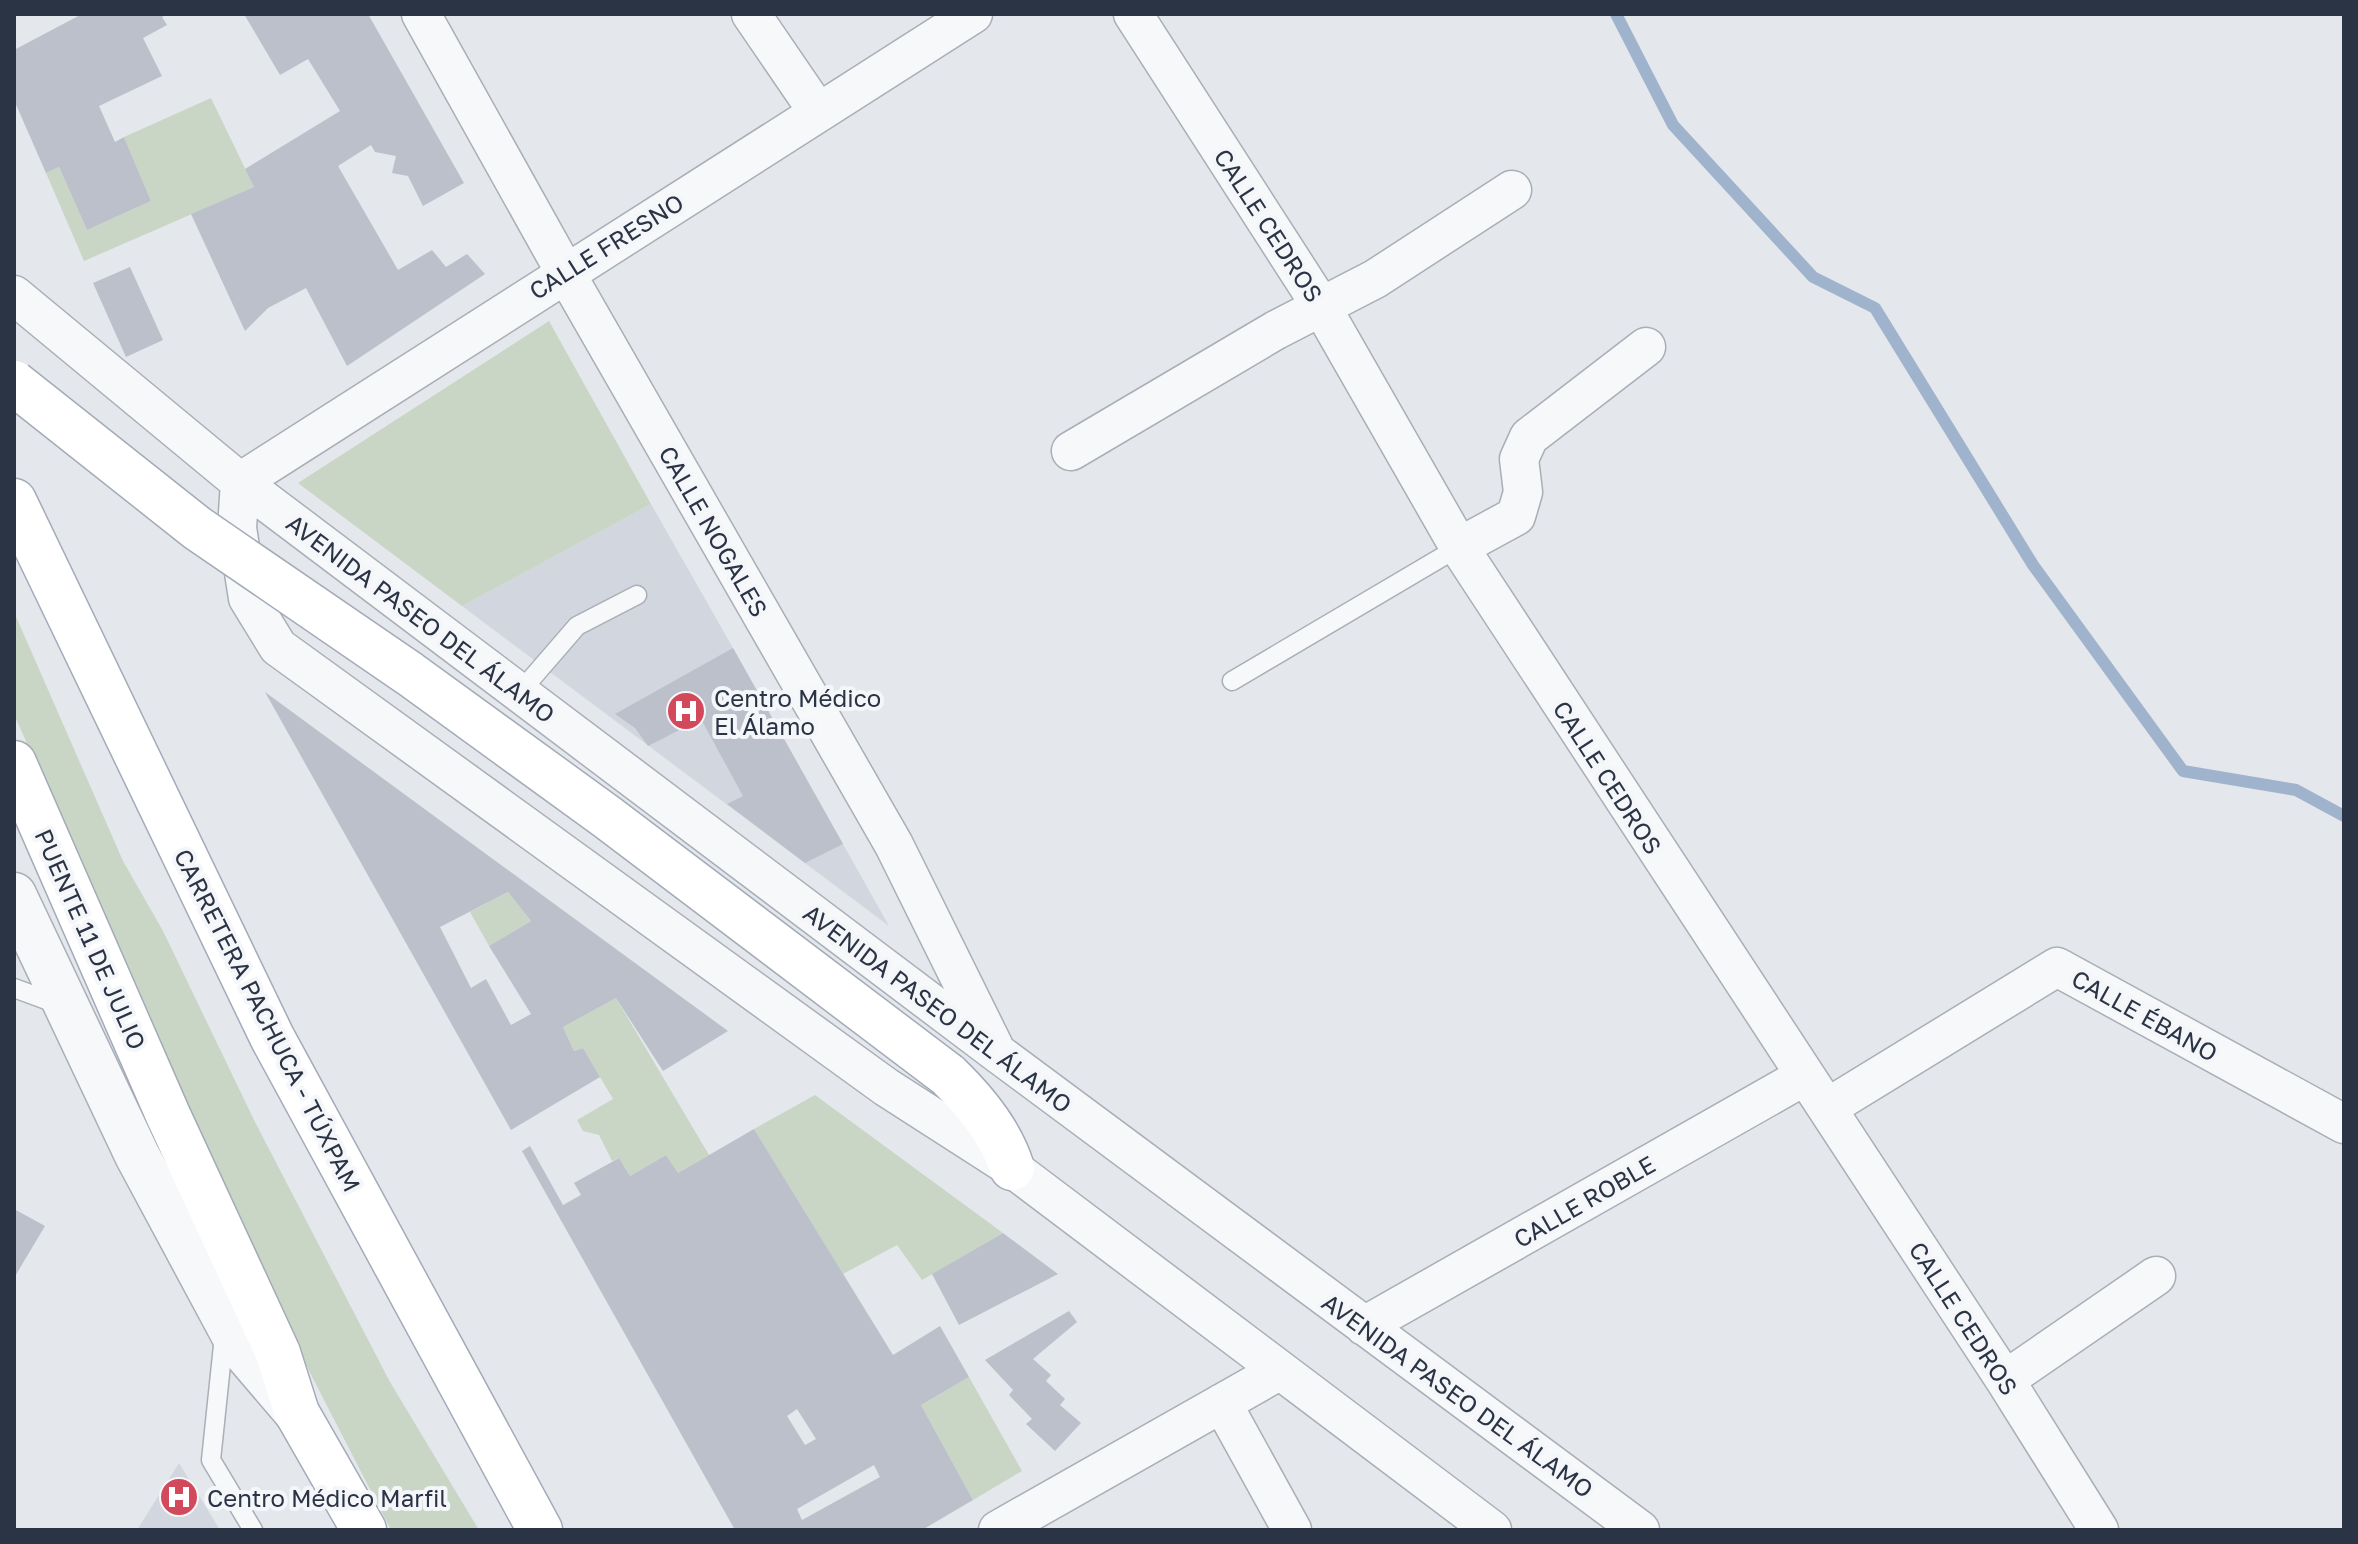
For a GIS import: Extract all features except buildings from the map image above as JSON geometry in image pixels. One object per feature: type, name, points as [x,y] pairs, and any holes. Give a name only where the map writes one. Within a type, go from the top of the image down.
[{"type":"main road","points":[[14,383],[197,528],[410,674],[595,808],[948,1075],[982,1112],[1007,1151],[1012,1168]]},
{"type":"main road","name":"CARRETERA PACHUCA - TÚXPAM","points":[[14,501],[272,1037],[540,1530]]},
{"type":"main road","name":"PUENTE 11 DE JULIO","points":[[14,763],[168,1115],[278,1353],[297,1413]]},
{"type":"main road","points":[[297,1413],[364,1530]]},
{"type":"street","name":"CALLE NOGALES","points":[[421,14],[565,272],[894,845],[996,1052]]},
{"type":"street","points":[[751,14],[818,112]]},
{"type":"street","name":"CALLE FRESNO","points":[[240,482],[973,14]]},
{"type":"street","name":"CALLE CEDROS","points":[[1133,14],[1321,306],[1459,547],[1803,1077],[1827,1108],[2005,1380],[2099,1530]]},
{"type":"street","points":[[1071,451],[1321,306],[1375,279],[1512,190]]},
{"type":"street","name":"AVENIDA PASEO DEL ÁLAMO","points":[[14,295],[240,482],[996,1052],[1640,1530]]},
{"type":"street","points":[[1459,547],[1516,516],[1523,492],[1519,459],[1529,437],[1646,347]]},
{"type":"street","points":[[240,482],[237,528],[248,598],[278,647],[873,1077],[1012,1168],[1277,1372],[1492,1530]]},
{"type":"street","points":[[14,895],[137,1155],[226,1322],[239,1345],[297,1413]]},
{"type":"street","name":"CALLE ÉBANO","points":[[1827,1108],[2057,967],[2344,1124]]},
{"type":"street","name":"CALLE ROBLE","points":[[1364,1326],[1803,1077]]},
{"type":"street","points":[[2005,1380],[2156,1276]]},
{"type":"street","points":[[998,1530],[1277,1372]]},
{"type":"street","points":[[1222,1403],[1292,1530]]},
{"type":"lane","points":[[1232,681],[1459,547]]},
{"type":"lane","points":[[520,692],[577,626],[637,595]]},
{"type":"lane","points":[[14,988],[67,1008]]},
{"type":"lane","points":[[226,1322],[211,1460],[253,1530]]},
{"type":"shaded area","name":"Centro Médico El Álamo","points":[[651,504],[733,648],[889,926],[462,606]]},
{"type":"shaded area","name":"Centro Médico Marfil","points":[[179,1463],[220,1530],[137,1530]]},
{"type":"green space","points":[[211,98],[254,187],[84,261],[46,173],[59,167],[87,230],[151,201],[124,137]]},
{"type":"green space","points":[[549,321],[651,504],[462,606],[298,483]]},
{"type":"green space","points":[[14,612],[123,861],[163,931],[255,1122],[390,1382],[479,1530],[391,1530],[269,1293],[14,714]]},
{"type":"green space","points":[[508,892],[531,921],[489,946],[470,912]]},
{"type":"green space","points":[[616,998],[709,1155],[678,1173],[666,1155],[630,1176],[619,1158],[612,1161],[599,1135],[583,1131],[577,1120],[613,1099],[583,1048],[574,1051],[563,1027]]},
{"type":"green space","points":[[815,1095],[1003,1233],[922,1280],[897,1245],[843,1274],[754,1129]]},
{"type":"green space","points":[[969,1377],[1022,1471],[973,1500],[921,1405]]},
{"type":"waterway","points":[[1616,14],[1673,125],[1813,277],[1875,308],[2033,565],[2183,771],[2296,790],[2344,816]]},
{"type":"place","name":"Centro Médico El Álamo","points":[[686,711]]},
{"type":"place","name":"Centro Médico Marfil","points":[[179,1497]]}]
